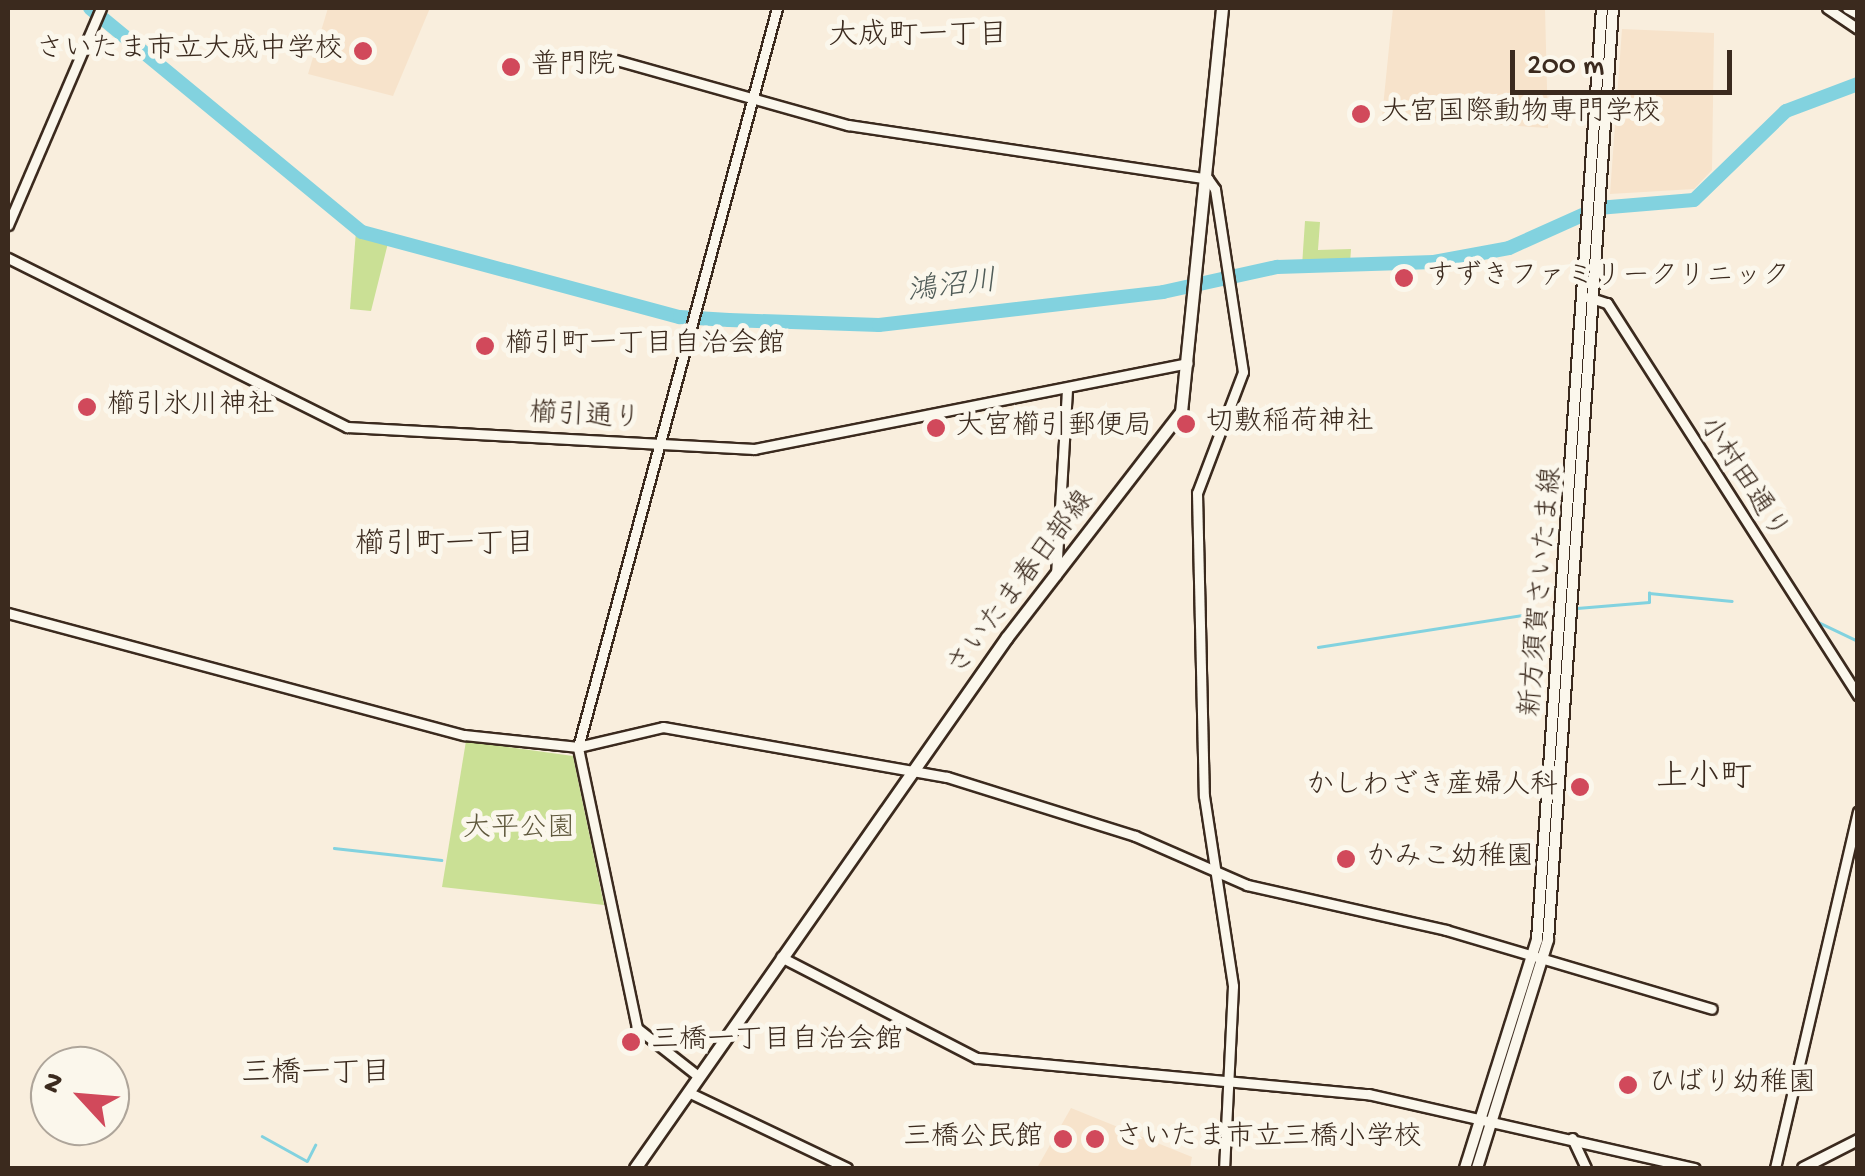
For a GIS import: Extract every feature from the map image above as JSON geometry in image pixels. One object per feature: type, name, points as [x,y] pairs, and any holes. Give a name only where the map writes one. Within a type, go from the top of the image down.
[{"type":"main road","name":"さいたま春日部線","points":[[635,1168],[780,957],[1056,574],[1174,426],[1190,362],[1222,8]]},
{"type":"main road","name":"新方須賀さいたま線","points":[[1595,202],[1602,8]]},
{"type":"main road","name":"新方須賀さいたま線","points":[[1465,1168],[1488,1116],[1540,958],[1595,202],[1613,8]]},
{"type":"main road","name":"新方須賀さいたま線","points":[[1477,1168],[1488,1116]]},
{"type":"main road","points":[[1803,1168],[1858,1140]]},
{"type":"street","points":[[698,1076],[638,1028],[578,747],[778,8]]},
{"type":"street","points":[[1827,8],[1858,29]]},
{"type":"street","points":[[1847,8],[1858,14]]},
{"type":"street","points":[[8,225],[99,13]]},
{"type":"street","points":[[616,60],[848,125],[1208,179],[1232,263],[1244,372],[1196,493],[1204,796],[1231,956],[1232,1086],[1224,1168]]},
{"type":"street","name":"櫛引通り","points":[[8,258],[336,425],[754,449],[1190,362]]},
{"type":"street","name":"小村田通り","points":[[1591,297],[1858,696]]},
{"type":"street","points":[[1056,574],[1067,388]]},
{"type":"street","points":[[8,613],[464,735],[578,747],[662,727],[1007,792],[1215,868],[1247,885],[1540,958],[1712,1009]]},
{"type":"street","points":[[1775,1168],[1858,812]]},
{"type":"street","points":[[780,957],[968,1056],[1232,1086],[1368,1094],[1488,1116],[1695,1168]]},
{"type":"street","points":[[688,1092],[847,1168]]},
{"type":"street","points":[[1572,1138],[1586,1168]]},
{"type":"shaded area","name":"さいたま市立大成中学校","points":[[328,8],[430,8],[393,96],[308,74]]},
{"type":"shaded area","points":[[1393,8],[1545,8],[1548,128],[1382,117]]},
{"type":"shaded area","points":[[1622,29],[1714,33],[1712,170],[1694,189],[1610,194]]},
{"type":"shaded area","name":"さいたま市立三橋小学校","points":[[1071,1108],[1192,1157],[1190,1168],[1037,1168]]},
{"type":"green space","points":[[1305,221],[1320,222],[1318,250],[1351,249],[1350,264],[1302,266]]},
{"type":"green space","points":[[356,231],[388,243],[371,311],[350,309]]},
{"type":"green space","name":"大平公園","points":[[466,741],[573,756],[604,905],[442,887]]},
{"type":"waterway","name":"鴻沼川","points":[[90,8],[362,232],[680,317],[729,320],[879,325],[1163,292],[1277,267],[1434,262],[1509,248],[1598,208],[1694,200],[1786,111],[1858,84]]},
{"type":"waterway","points":[[1577,608],[1649,602],[1649,593],[1732,601]]},
{"type":"waterway","points":[[1318,647],[1554,610]]},
{"type":"waterway","points":[[1818,622],[1858,641]]},
{"type":"waterway","points":[[334,848],[441,860]]},
{"type":"waterway","points":[[262,1136],[307,1161],[315,1145]]},
{"type":"place","name":"さいたま市立大成中学校","points":[[363,51]]},
{"type":"place","name":"普門院","points":[[511,67]]},
{"type":"place","name":"大宮国際動物専門学校","points":[[1361,114]]},
{"type":"place","name":"すずきファミリークリニック","points":[[1404,278]]},
{"type":"place","name":"櫛引町一丁目自治会館","points":[[485,346]]},
{"type":"place","name":"櫛引氷川神社","points":[[87,407]]},
{"type":"place","name":"切敷稲荷神社","points":[[1186,424]]},
{"type":"place","name":"大宮櫛引郵便局","points":[[936,428]]},
{"type":"place","name":"かしわざき産婦人科","points":[[1580,787]]},
{"type":"place","name":"かみこ幼稚園","points":[[1346,859]]},
{"type":"place","name":"三橋一丁目自治会館","points":[[631,1042]]},
{"type":"place","name":"ひばり幼稚園","points":[[1628,1085]]},
{"type":"place","name":"三橋公民館","points":[[1063,1139]]},
{"type":"place","name":"さいたま市立三橋小学校","points":[[1095,1139]]},
{"type":"district","name":"大成町一丁目","points":[[918,38]]},
{"type":"district","name":"櫛引町一丁目","points":[[445,547]]},
{"type":"district","name":"上小町","points":[[1704,779]]},
{"type":"district","name":"三橋一丁目","points":[[316,1076]]}]
